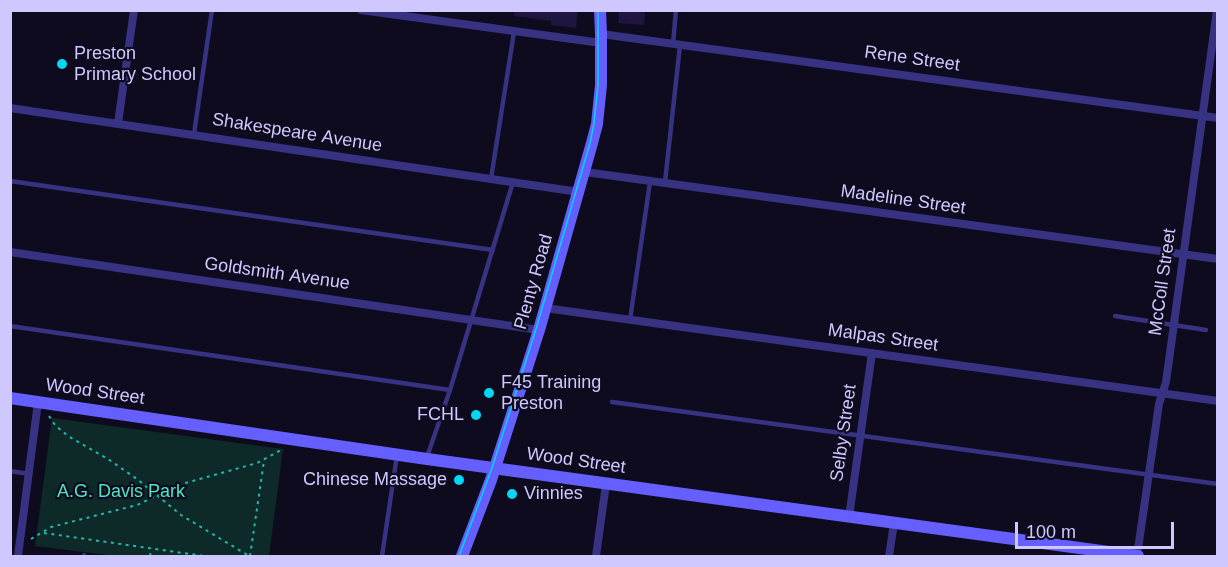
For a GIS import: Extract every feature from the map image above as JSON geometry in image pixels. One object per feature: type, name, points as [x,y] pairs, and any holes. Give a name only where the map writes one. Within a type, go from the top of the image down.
[{"type":"street","points":[[118,123],[134,10]]},
{"type":"street","name":"Rene Street","points":[[361,10],[514,32],[676,44],[1218,118]]},
{"type":"street","name":"Plenty Road","points":[[462,556],[494,468],[539,330],[585,172],[600,103],[602,38],[600,10]]},
{"type":"street","name":"McColl Street","points":[[1137,556],[1159,404],[1166,382],[1217,10]]},
{"type":"street","name":"Shakespeare Avenue","points":[[10,108],[579,192]]},
{"type":"street","name":"Madeline Street","points":[[585,172],[1218,259]]},
{"type":"street","name":"Goldsmith Avenue","points":[[10,252],[539,330]]},
{"type":"street","name":"Malpas Street","points":[[545,308],[1218,401]]},
{"type":"street","name":"Selby Street","points":[[849,517],[872,353]]},
{"type":"street","name":"Wood Street","points":[[10,398],[397,455],[894,523],[1062,551],[1137,556]]},
{"type":"street","points":[[18,556],[38,402]]},
{"type":"street","points":[[596,556],[606,484]]},
{"type":"street","points":[[889,556],[894,523]]},
{"type":"lane","points":[[194,134],[212,10]]},
{"type":"lane","points":[[665,184],[676,44],[676,10]]},
{"type":"lane","points":[[491,179],[514,32]]},
{"type":"lane","points":[[10,181],[493,250]]},
{"type":"lane","points":[[427,459],[513,182]]},
{"type":"lane","points":[[630,320],[650,182]]},
{"type":"lane","points":[[1115,316],[1206,330]]},
{"type":"lane","points":[[10,326],[450,390]]},
{"type":"lane","points":[[612,402],[1218,484]]},
{"type":"lane","points":[[382,556],[397,455]]},
{"type":"lane","points":[[10,471],[29,474]]},
{"type":"path","points":[[48,415],[55,425],[68,436],[137,479],[181,515],[249,556],[264,460]]},
{"type":"path","points":[[31,540],[62,523],[137,505],[192,481],[230,472],[264,460],[283,449]]},
{"type":"path","points":[[43,533],[204,556]]},
{"type":"path","points":[[150,556],[151,549]]},
{"type":"green space","name":"A.G. Davis Park","points":[[52,418],[283,449],[269,556],[115,556],[35,546]]},
{"type":"building","points":[[515,10],[578,10],[576,28],[551,25],[551,21],[514,16]]},
{"type":"building","points":[[619,10],[638,10],[638,12],[645,13],[644,25],[618,23]]},
{"type":"tram line","points":[[459,556],[492,468],[536,329],[590,143],[598,84],[598,10]]},
{"type":"place","name":"Preston Primary School","points":[[62,64]]},
{"type":"place","name":"F45 Training Preston","points":[[489,393]]},
{"type":"place","name":"FCHL","points":[[476,415]]},
{"type":"place","name":"Chinese Massage","points":[[459,480]]},
{"type":"place","name":"Vinnies","points":[[512,494]]}]
